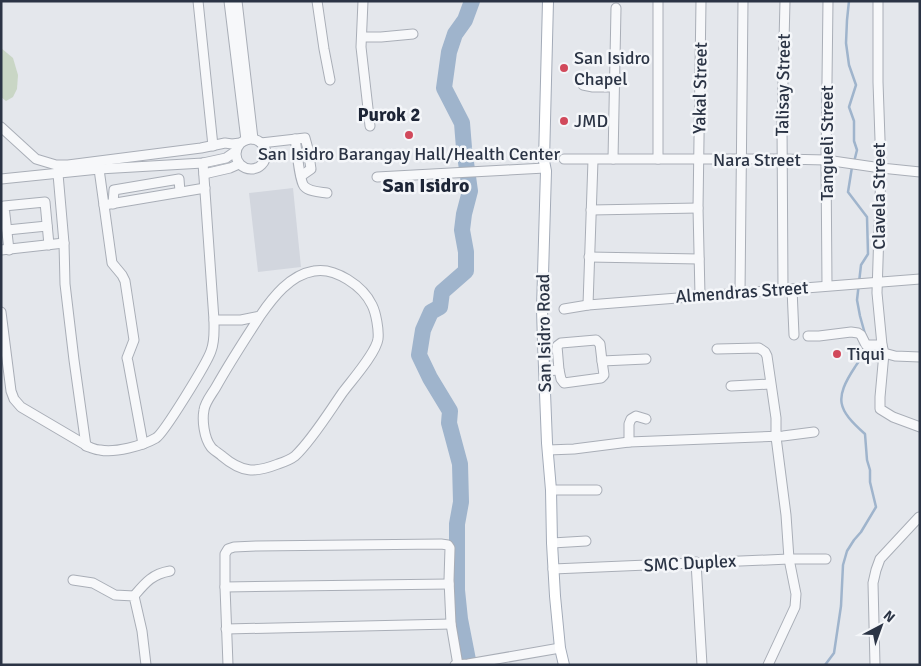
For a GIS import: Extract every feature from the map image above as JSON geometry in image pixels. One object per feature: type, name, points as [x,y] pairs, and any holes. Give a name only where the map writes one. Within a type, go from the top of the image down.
[{"type":"main road","name":"San Isidro Road","points":[[548,1],[542,309],[553,569],[560,648],[564,665]]},
{"type":"street","points":[[198,1],[213,146]]},
{"type":"street","points":[[229,1],[247,143]]},
{"type":"street","points":[[1,179],[99,169],[203,163],[226,158],[247,143],[264,147],[266,157],[261,165],[252,169],[243,167],[239,164],[236,156],[247,143],[237,1]]},
{"type":"street","points":[[317,1],[330,80]]},
{"type":"street","points":[[363,1],[361,47],[370,126]]},
{"type":"street","points":[[658,1],[658,159]]},
{"type":"street","name":"Yakal Street","points":[[700,295],[698,208],[701,1]]},
{"type":"street","points":[[740,293],[743,1]]},
{"type":"street","name":"Talisay Street","points":[[783,290],[782,158],[785,1]]},
{"type":"street","name":"Tangueli Street","points":[[827,285],[828,1]]},
{"type":"street","name":"Clavela Street","points":[[878,1],[881,168],[874,282],[877,293],[881,348],[880,409],[893,417],[918,425]]},
{"type":"street","points":[[614,159],[616,8]]},
{"type":"street","points":[[362,37],[413,34]]},
{"type":"street","points":[[583,85],[614,87]]},
{"type":"street","points":[[1,126],[36,159],[56,165],[68,165],[225,143],[295,139],[304,186],[309,190],[327,193]]},
{"type":"street","name":"Nara Street","points":[[564,159],[699,160],[782,158],[826,160],[920,172]]},
{"type":"street","points":[[588,305],[593,160]]},
{"type":"street","points":[[1,312],[11,391],[14,399],[21,407],[86,446],[101,451],[118,451],[156,438],[161,434],[211,353],[214,342],[203,163]]},
{"type":"street","points":[[204,174],[239,164]]},
{"type":"street","points":[[377,177],[545,168]]},
{"type":"street","points":[[99,169],[108,204],[112,264],[125,281],[134,340],[127,358],[143,444]]},
{"type":"street","points":[[58,174],[64,243],[65,284],[86,446]]},
{"type":"street","points":[[108,204],[114,190],[124,188],[179,179],[180,192]]},
{"type":"street","points":[[108,204],[205,188]]},
{"type":"street","points":[[49,245],[45,202],[4,206],[7,230],[5,250],[49,245],[64,243]]},
{"type":"street","points":[[591,210],[698,208]]},
{"type":"street","points":[[7,230],[47,226]]},
{"type":"street","points":[[590,257],[699,259]]},
{"type":"street","points":[[214,320],[241,320],[260,316],[281,289],[302,275],[323,270],[332,271],[347,279],[362,290],[372,305],[378,332],[378,342],[375,348],[313,434],[295,455],[287,461],[253,471],[233,465],[211,447],[203,420],[204,407],[228,365],[260,316]]},
{"type":"street","name":"Almendras Street","points":[[564,309],[588,305],[700,295],[920,279]]},
{"type":"street","points":[[792,289],[794,335]]},
{"type":"street","points":[[808,336],[858,332],[866,346],[881,348],[895,356],[920,357]]},
{"type":"street","points":[[596,340],[600,344],[604,375],[600,378],[564,383],[561,380],[560,370],[558,346],[561,342],[596,340]]},
{"type":"street","points":[[717,349],[759,348],[767,356],[776,418],[776,436],[786,515],[789,559],[796,594],[795,608],[768,665]]},
{"type":"street","points":[[602,361],[646,358]]},
{"type":"street","points":[[544,371],[560,370]]},
{"type":"street","points":[[731,386],[770,384]]},
{"type":"street","points":[[629,442],[629,424],[631,419],[636,416],[646,419]]},
{"type":"street","points":[[548,450],[574,449],[629,442],[776,436],[814,432]]},
{"type":"street","points":[[551,490],[597,490]]},
{"type":"street","points":[[920,516],[920,522]]},
{"type":"street","points":[[875,665],[873,583],[876,570],[880,558],[920,516]]},
{"type":"street","points":[[552,543],[586,541]]},
{"type":"street","points":[[228,665],[224,587],[225,554],[231,547],[441,544],[448,545],[450,548],[451,624],[458,665]]},
{"type":"street","name":"SMC Duplex","points":[[553,569],[696,562],[826,559]]},
{"type":"street","points":[[696,562],[702,665]]},
{"type":"street","points":[[134,596],[154,575],[170,571]]},
{"type":"street","points":[[73,580],[93,583],[115,595],[134,596]]},
{"type":"street","points":[[224,587],[450,584]]},
{"type":"street","points":[[134,596],[142,631],[146,665]]},
{"type":"street","points":[[226,630],[451,624]]},
{"type":"street","points":[[454,665],[560,648]]},
{"type":"shaded area","points":[[293,188],[301,267],[258,272],[249,193]]},
{"type":"green space","points":[[1,48],[13,58],[18,75],[17,89],[13,97],[6,101],[1,97]]},
{"type":"waterway","points":[[469,665],[460,619],[457,590],[457,524],[461,502],[460,464],[449,423],[450,411],[430,378],[419,355],[423,330],[431,312],[440,307],[442,292],[466,271],[466,252],[462,230],[470,191],[462,123],[444,88],[449,52],[455,34],[465,20],[472,1]]},
{"type":"waterway","points":[[849,1],[846,43],[849,65],[856,85],[849,107],[854,121],[854,141],[857,150],[854,162]]},
{"type":"waterway","points":[[852,167],[848,192],[867,217],[868,254],[861,265],[857,300],[865,334]]},
{"type":"waterway","points":[[825,665],[834,653],[841,606],[843,565],[847,551],[876,507],[870,482],[865,434],[849,417],[842,403],[844,387],[866,347]]},
{"type":"place","name":"San Isidro Chapel","points":[[564,68]]},
{"type":"place","name":"JMD","points":[[564,121]]},
{"type":"place","name":"San Isidro Barangay Hall/Health Center","points":[[409,135]]},
{"type":"place","name":"Tiqui","points":[[837,354]]},
{"type":"district","name":"Purok 2","points":[[389,114]]},
{"type":"district","name":"San Isidro","points":[[426,185]]}]
